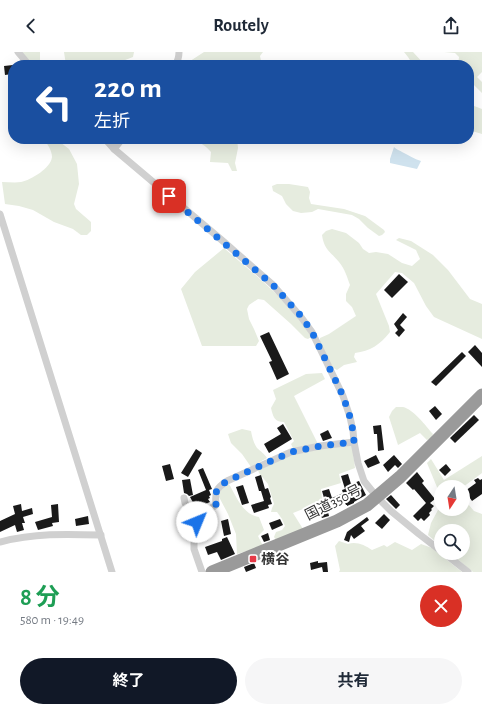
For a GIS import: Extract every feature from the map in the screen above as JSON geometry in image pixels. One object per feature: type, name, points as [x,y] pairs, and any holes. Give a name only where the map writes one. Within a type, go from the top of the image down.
[{"type":"highway","name":"国道350号","points":[[212,572],[337,521],[358,510],[400,477],[482,395]]},
{"type":"street","points":[[18,52],[25,60]]},
{"type":"street","points":[[110,144],[273,285],[301,316],[312,332],[343,396],[350,417],[358,463],[364,481],[376,497],[434,545]]},
{"type":"street","points":[[114,149],[118,144]]},
{"type":"street","points":[[0,214],[112,572]]},
{"type":"street","points":[[197,518],[216,505],[218,486],[227,481],[291,452],[320,446],[354,442]]},
{"type":"street","points":[[184,498],[197,518],[194,550],[202,572]]},
{"type":"street","points":[[0,542],[17,537],[63,534],[101,535]]},
{"type":"street","points":[[453,560],[468,572]]},
{"type":"shaded area","points":[[22,52],[40,52],[40,60],[29,60]]},
{"type":"shaded area","points":[[64,52],[134,52],[133,57],[125,60],[65,60]]},
{"type":"shaded area","points":[[204,52],[263,52],[260,56],[261,60],[192,60]]},
{"type":"shaded area","points":[[404,52],[413,52],[420,60],[410,60]]},
{"type":"shaded area","points":[[444,52],[482,52],[482,72],[477,77],[482,82],[482,93],[474,85],[474,60],[459,60],[459,57],[455,53]]},
{"type":"shaded area","points":[[474,106],[482,109],[482,134],[474,132]]},
{"type":"shaded area","points":[[47,144],[62,144],[69,149],[77,164],[79,184],[74,204],[76,209],[91,222],[91,231],[87,235],[81,235],[73,229],[54,222],[33,210],[5,204],[2,182],[25,181],[40,173],[51,161],[52,157]]},
{"type":"shaded area","points":[[202,144],[238,144],[235,163],[237,171],[232,171],[228,163],[210,162],[211,152]]},
{"type":"shaded area","points":[[277,184],[308,187],[311,204],[344,209],[365,216],[385,232],[379,236],[352,215],[318,209],[312,212],[301,213],[293,211],[286,204],[282,196],[273,191],[272,186]]},
{"type":"shaded area","points":[[332,229],[346,233],[369,253],[376,252],[388,254],[402,263],[412,266],[420,259],[416,250],[396,240],[399,238],[411,241],[433,255],[448,270],[470,299],[482,304],[482,339],[434,317],[426,306],[414,283],[402,273],[395,272],[376,294],[390,332],[374,347],[355,353],[354,357],[357,362],[344,365],[337,370],[332,367],[320,343],[320,338],[329,334],[356,316],[352,307],[346,301],[346,294],[350,285],[346,273],[324,244],[322,235],[326,231]]},
{"type":"shaded area","points":[[224,248],[291,309],[311,337],[308,339],[305,338],[264,300],[258,299],[249,305],[247,309],[249,319],[259,341],[256,346],[202,346],[181,289],[195,272]]},
{"type":"shaded area","points":[[322,373],[325,379],[294,396],[318,444],[294,450],[291,444],[294,441],[284,422],[276,420],[272,414],[271,408],[276,399],[273,390],[306,374]]},
{"type":"shaded area","points":[[396,407],[407,408],[415,414],[433,434],[431,438],[427,440],[420,433],[398,445],[389,417]]},
{"type":"shaded area","points":[[242,429],[251,431],[257,448],[267,458],[251,467],[242,454],[231,443],[228,434]]},
{"type":"shaded area","points":[[352,445],[355,468],[339,474],[341,483],[321,489],[322,499],[313,505],[293,513],[303,529],[276,540],[274,537],[276,532],[282,530],[285,526],[277,512],[271,512],[274,504],[268,484],[258,470],[294,454]]},
{"type":"shaded area","points":[[482,456],[482,473],[470,482],[470,480],[444,480]]},
{"type":"shaded area","points":[[431,459],[444,480],[434,480],[427,463]]},
{"type":"shaded area","points":[[229,484],[244,509],[253,516],[259,517],[264,530],[258,536],[263,546],[237,554],[236,534],[219,497],[222,489]]},
{"type":"shaded area","points":[[470,506],[474,511],[482,514],[482,572],[473,572],[458,560],[470,560],[470,524],[434,524],[434,540],[428,535],[431,523],[435,516],[470,516]]},
{"type":"shaded area","points":[[339,541],[348,544],[360,544],[372,550],[384,545],[387,547],[395,542],[412,550],[421,544],[434,550],[434,560],[447,560],[462,572],[339,572],[340,570],[335,546]]},
{"type":"water","points":[[394,147],[421,161],[417,169],[390,163]]},
{"type":"building","points":[[4,66],[8,66],[8,75],[5,75]]},
{"type":"building","points":[[399,274],[408,282],[392,298],[384,290]]},
{"type":"building","points":[[403,313],[407,317],[400,325],[405,330],[399,337],[395,333],[398,330],[394,324]]},
{"type":"building","points":[[269,332],[289,374],[277,380],[269,362],[272,361],[260,336]]},
{"type":"building","points":[[475,345],[482,353],[482,367],[468,352]]},
{"type":"building","points":[[462,352],[466,356],[436,386],[431,382]]},
{"type":"building","points":[[435,406],[442,414],[436,420],[429,411]]},
{"type":"building","points":[[474,415],[479,420],[455,443],[450,438]]},
{"type":"building","points":[[283,424],[292,439],[269,453],[264,444],[281,434],[277,428]]},
{"type":"building","points":[[381,425],[384,450],[378,451],[377,434],[374,434],[373,426]]},
{"type":"building","points":[[328,430],[332,438],[323,441],[320,434]]},
{"type":"building","points":[[196,449],[202,453],[188,477],[181,473]]},
{"type":"building","points":[[376,455],[380,463],[368,468],[364,461]]},
{"type":"building","points":[[394,455],[402,464],[398,468],[395,465],[388,472],[383,465]]},
{"type":"building","points":[[170,464],[174,479],[166,481],[162,466]]},
{"type":"building","points":[[446,464],[451,470],[445,476],[439,470]]},
{"type":"building","points":[[203,468],[212,489],[209,490],[211,495],[208,499],[210,502],[196,508],[190,497],[206,490],[198,470]]},
{"type":"building","points":[[417,472],[424,481],[422,483],[434,498],[434,500],[430,503],[434,506],[429,513],[430,515],[424,521],[421,518],[418,521],[413,516],[426,503],[414,489],[413,490],[406,483]]},
{"type":"building","points":[[348,474],[351,484],[359,481],[366,495],[347,506],[344,500],[331,505],[333,510],[328,512],[329,516],[322,518],[321,516],[309,521],[304,511],[315,507],[316,509],[326,505],[322,491],[329,489],[332,498],[343,493],[342,490],[345,489],[341,476]]},
{"type":"building","points":[[261,475],[265,489],[268,488],[272,504],[268,505],[269,508],[254,513],[251,505],[264,501],[255,477]]},
{"type":"building","points":[[478,478],[480,480],[482,479],[482,494],[472,501],[470,498],[470,487],[476,483],[474,480]]},
{"type":"building","points":[[190,479],[193,495],[189,496],[184,493],[182,480]]},
{"type":"building","points":[[243,485],[249,503],[242,505],[236,487]]},
{"type":"building","points":[[391,495],[400,505],[396,509],[386,499]]},
{"type":"building","points":[[21,504],[22,511],[32,508],[33,514],[23,517],[25,523],[22,523],[24,530],[17,532],[15,525],[0,532],[0,521],[15,514],[13,506]]},
{"type":"building","points":[[58,504],[59,522],[52,523],[53,526],[38,530],[35,522],[52,517],[51,505]]},
{"type":"building","points":[[384,514],[390,520],[382,529],[375,523]]},
{"type":"building","points":[[88,516],[89,524],[76,526],[75,519]]},
{"type":"building","points":[[367,517],[369,520],[361,526],[365,531],[354,539],[351,535],[349,542],[344,540],[347,532]]},
{"type":"building","points":[[228,519],[231,534],[224,536],[221,521]]},
{"type":"building","points":[[280,519],[283,525],[272,530],[269,523]]},
{"type":"building","points":[[268,533],[270,540],[264,542],[261,536]]},
{"type":"building","points":[[227,537],[235,554],[221,560],[217,552],[208,555],[205,547],[222,541],[222,539]]},
{"type":"building","points":[[318,561],[318,563],[327,562],[328,572],[323,572],[322,567],[311,570],[310,563]]},
{"type":"building","points":[[254,563],[256,568],[246,572],[244,567]]},
{"type":"place","name":"横谷","points":[[253,559]]},
{"type":"route","points":[[169,196],[273,285],[301,316],[312,332],[343,396],[350,417],[354,442],[320,446],[291,452],[227,481],[218,486],[216,505],[197,518],[197,522]]}]
